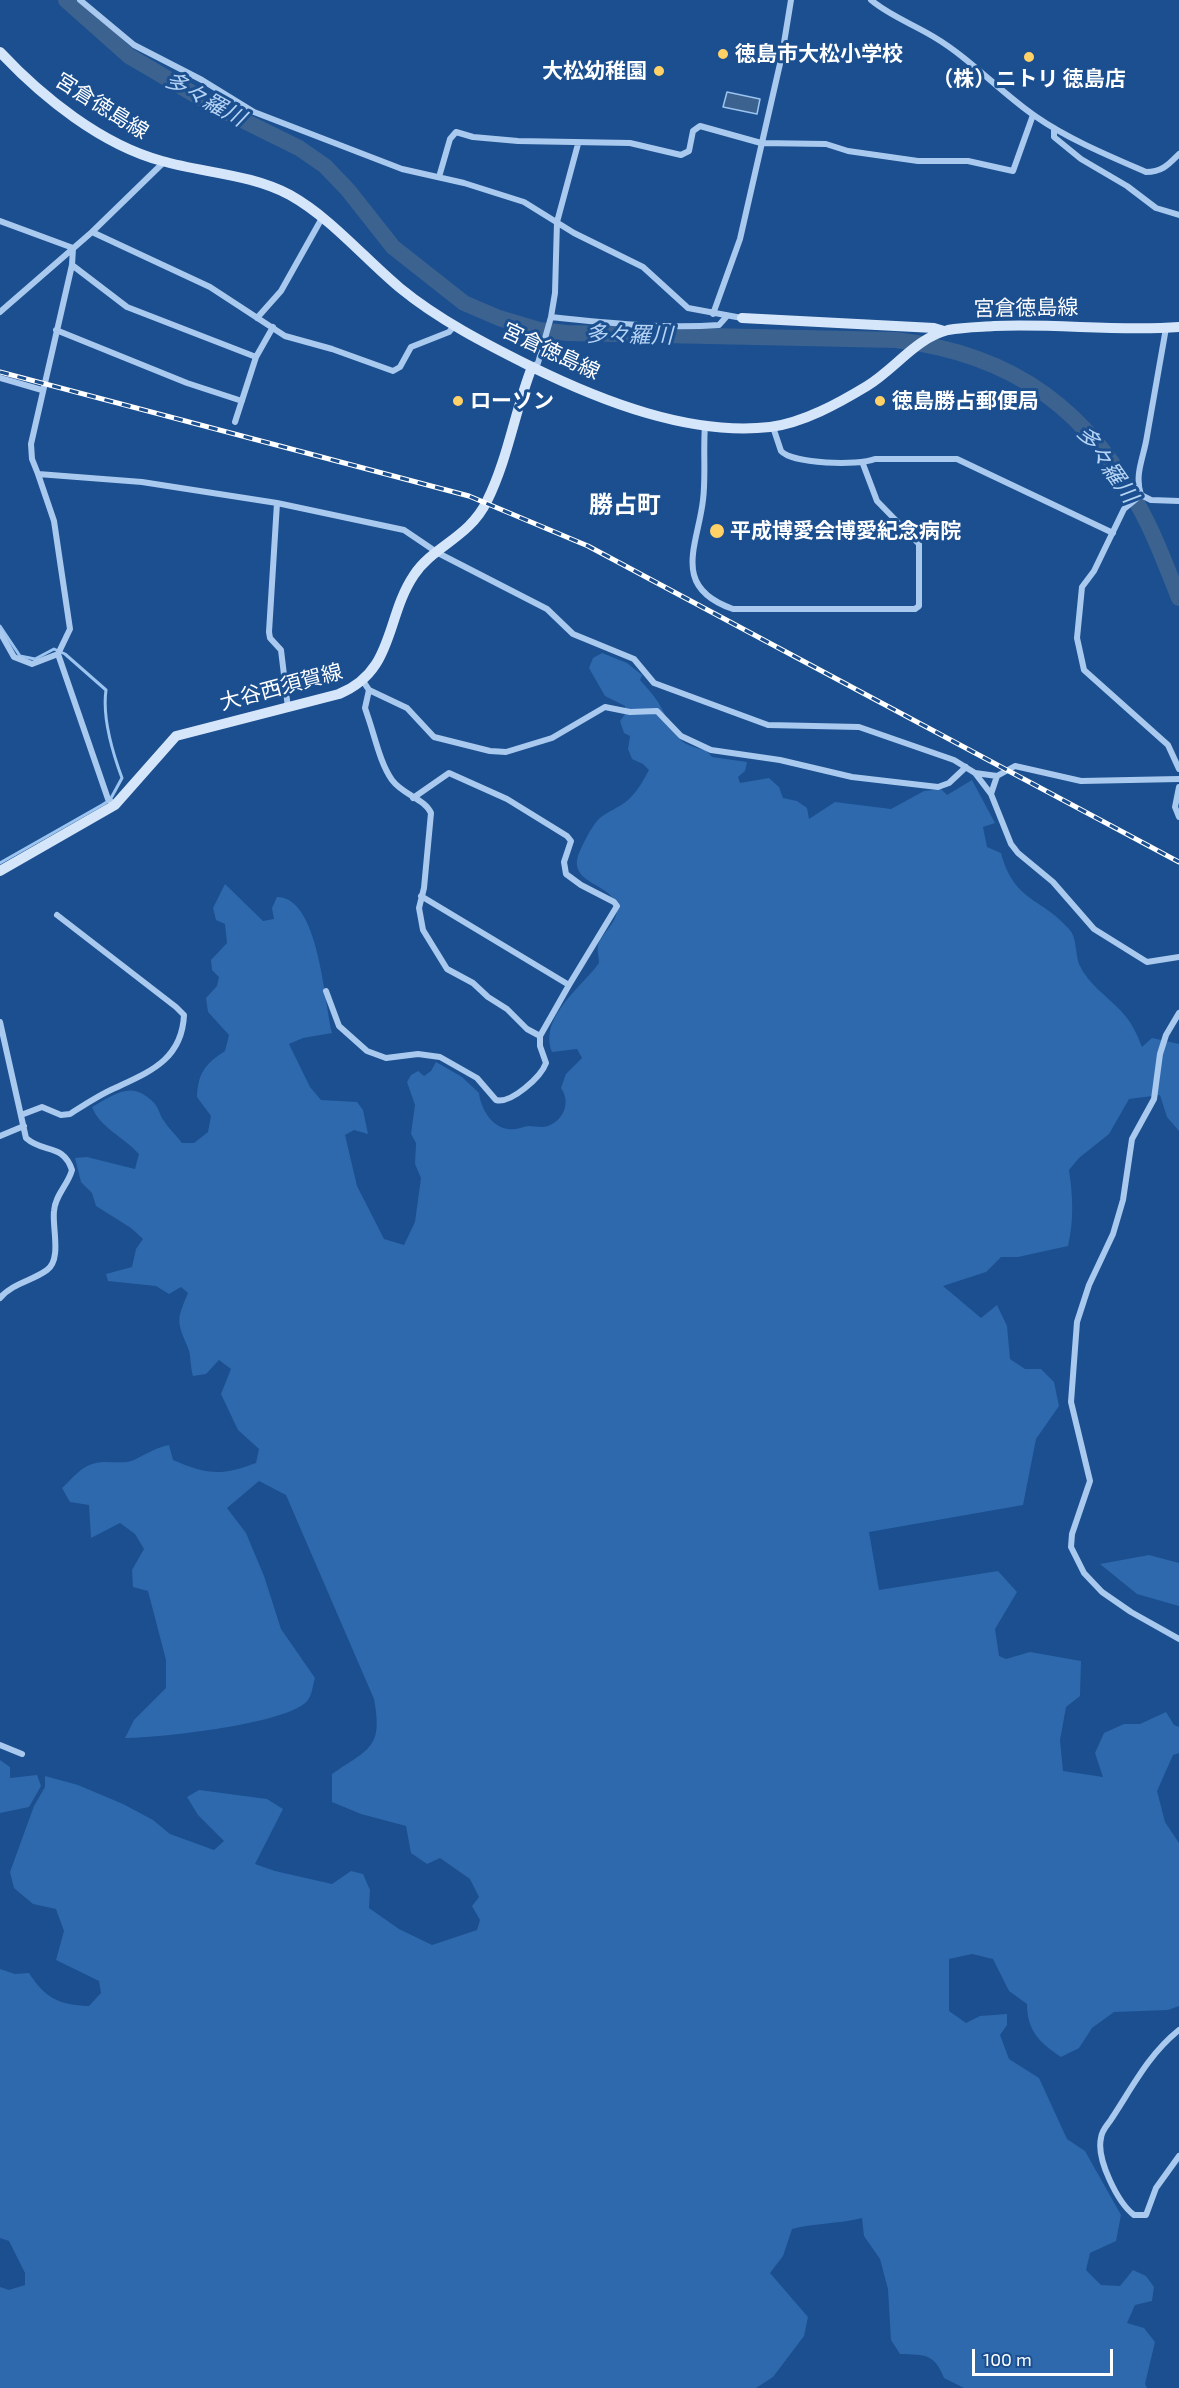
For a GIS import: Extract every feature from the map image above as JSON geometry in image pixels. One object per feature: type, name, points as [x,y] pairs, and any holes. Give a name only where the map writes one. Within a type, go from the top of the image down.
[{"type":"main road","name":"宮倉徳島線","points":[[0,52],[45,96],[128,148],[164,162],[278,189],[305,204],[402,290],[455,325],[532,367],[586,390],[664,418],[705,426],[773,427],[796,420],[869,385],[911,350],[940,333],[1027,324],[1179,327]]},
{"type":"main road","points":[[742,318],[934,328],[940,333]]},
{"type":"main road","name":"大谷西須賀線","points":[[0,871],[115,805],[176,736],[366,686],[382,656],[413,575],[423,564],[468,529],[487,503],[532,367]]},
{"type":"street","points":[[80,0],[134,45],[202,80],[254,112],[402,169],[439,177],[524,202],[574,233],[643,267],[688,308],[742,318]]},
{"type":"street","points":[[713,314],[740,239],[782,55],[791,0]]},
{"type":"street","points":[[871,0],[882,9],[934,37],[988,76],[1033,115],[1054,128],[1146,172],[1157,172],[1166,167],[1179,154]]},
{"type":"street","points":[[439,177],[450,139],[456,132],[490,139],[578,144],[630,143],[681,155],[689,151],[693,131],[700,126],[761,143],[826,144],[848,151],[918,161],[968,161],[1013,171],[1033,115]]},
{"type":"street","points":[[1054,128],[1054,137],[1082,159],[1127,186],[1156,208],[1179,215]]},
{"type":"street","points":[[532,367],[538,363],[551,320],[557,222],[578,144]]},
{"type":"street","points":[[0,312],[92,232],[164,162]]},
{"type":"street","points":[[257,318],[281,291],[322,218]]},
{"type":"street","points":[[0,221],[73,248]]},
{"type":"street","points":[[92,232],[210,287],[285,336],[332,349],[393,371],[400,367],[411,347],[449,332],[455,325]]},
{"type":"street","points":[[0,632],[14,657],[32,664],[58,654],[70,629],[54,521],[32,459],[31,444],[72,265],[73,248]]},
{"type":"street","points":[[72,265],[127,307],[256,357]]},
{"type":"street","points":[[551,320],[691,327],[719,325],[727,316]]},
{"type":"street","points":[[235,422],[256,357],[273,327]]},
{"type":"street","points":[[1139,496],[1137,484],[1139,468],[1146,445],[1166,328]]},
{"type":"street","points":[[56,330],[187,383],[242,401]]},
{"type":"street","points":[[0,378],[42,390]]},
{"type":"street","points":[[705,426],[702,461],[703,502],[691,559],[693,573],[702,589],[722,605],[733,609],[915,609],[919,606],[919,544],[877,501],[863,464]]},
{"type":"street","points":[[773,427],[778,447],[786,456],[863,464],[875,459],[957,459],[1113,533]]},
{"type":"street","points":[[38,474],[142,482],[277,503],[404,530],[438,553],[548,609],[573,634],[634,659],[654,683],[768,725],[859,727],[954,760],[975,773],[992,794],[1011,844],[1053,882],[1094,929],[1147,962],[1179,957]]},
{"type":"street","points":[[1139,496],[1151,500],[1179,501]]},
{"type":"street","points":[[1139,496],[1129,504],[1094,571],[1082,587],[1077,638],[1084,670],[1168,745],[1179,769]]},
{"type":"street","points":[[277,503],[269,632],[270,638],[280,650],[288,708]]},
{"type":"street","points":[[58,654],[108,799],[115,805]]},
{"type":"street","points":[[540,1036],[527,1029],[507,1009],[488,997],[473,983],[447,969],[421,925],[431,813],[425,804],[405,794],[388,771],[368,717],[366,686],[399,702],[434,736],[490,751],[506,752],[552,738],[605,707],[614,707],[630,712],[657,711],[681,736],[711,750],[780,760],[852,777],[938,787],[949,783],[966,767]]},
{"type":"street","points":[[975,773],[997,776],[1015,766],[1081,781],[1179,779]]},
{"type":"street","points":[[326,991],[339,1026],[367,1051],[386,1058],[418,1054],[440,1057],[466,1070],[477,1078],[492,1097],[501,1101],[511,1099],[545,1068],[546,1058],[540,1046],[540,1036],[617,906],[566,874],[564,862],[571,842],[567,836],[507,799],[449,772],[413,798]]},
{"type":"street","points":[[992,794],[997,776]]},
{"type":"street","points":[[1179,787],[1175,807],[1179,817]]},
{"type":"street","points":[[422,896],[569,985]]},
{"type":"street","points":[[21,1114],[42,1107],[61,1115],[70,1114],[117,1087],[130,1083],[165,1062],[183,1028],[184,1015],[176,1007],[57,915]]},
{"type":"street","points":[[1179,1013],[1166,1035],[1160,1054],[1154,1099],[1132,1139],[1123,1200],[1113,1234],[1089,1285],[1077,1322],[1071,1402],[1090,1482],[1072,1534],[1071,1547],[1084,1573],[1102,1592],[1131,1612],[1179,1639]]},
{"type":"street","points":[[0,1022],[26,1138],[34,1145],[59,1151],[69,1160],[72,1170],[57,1197],[54,1211],[55,1260],[48,1269],[16,1285],[0,1298]]},
{"type":"street","points":[[0,1136],[24,1126]]},
{"type":"street","points":[[0,1745],[22,1754]]},
{"type":"street","points":[[1179,2030],[1159,2047],[1127,2092],[1103,2130],[1100,2140],[1109,2182],[1134,2216],[1146,2215],[1156,2188],[1168,2168],[1179,2156]]},
{"type":"shaded area","points":[[727,92],[760,99],[757,114],[723,107]]},
{"type":"shaded area","points":[[602,653],[627,663],[642,675],[640,680],[656,699],[675,734],[686,744],[706,750],[712,757],[747,762],[745,771],[738,777],[740,783],[769,778],[779,787],[783,798],[797,801],[807,808],[809,819],[835,802],[891,809],[924,791],[941,789],[947,795],[972,780],[995,823],[983,827],[987,847],[1001,853],[1013,881],[1021,890],[1072,932],[1079,964],[1087,978],[1125,1015],[1142,1047],[1152,1038],[1179,1044],[1179,1131],[1167,1117],[1160,1095],[1129,1099],[1109,1134],[1079,1158],[1069,1170],[1072,1208],[1068,1246],[1018,1257],[1001,1257],[986,1272],[943,1286],[981,1318],[997,1305],[1007,1326],[1010,1359],[1025,1369],[1041,1369],[1054,1382],[1059,1406],[1036,1439],[1023,1505],[869,1532],[879,1590],[998,1571],[1017,1592],[995,1629],[999,1656],[1006,1659],[1030,1652],[1081,1661],[1080,1696],[1066,1707],[1060,1740],[1063,1771],[1103,1777],[1095,1753],[1104,1733],[1124,1724],[1140,1724],[1166,1712],[1174,1725],[1179,1727],[1179,1753],[1173,1755],[1157,1791],[1165,1822],[1179,1843],[1179,2006],[1168,2010],[1114,2012],[1092,2028],[1079,2048],[1061,2057],[1036,2035],[1029,2022],[1027,2004],[1009,1991],[993,1959],[972,1954],[949,1959],[949,2011],[966,2023],[980,2016],[1007,2014],[1007,2025],[1000,2035],[1009,2059],[1039,2078],[1067,2139],[1085,2151],[1121,2215],[1116,2241],[1090,2253],[1086,2270],[1101,2285],[1120,2286],[1133,2270],[1146,2276],[1154,2287],[1152,2301],[1135,2305],[1127,2323],[1144,2328],[1155,2342],[1145,2384],[1147,2388],[964,2388],[944,2378],[936,2364],[928,2357],[900,2354],[891,2340],[888,2289],[880,2259],[864,2236],[862,2218],[792,2229],[783,2256],[770,2273],[808,2317],[804,2336],[773,2377],[756,2388],[0,2388],[0,2287],[9,2290],[25,2285],[25,2273],[9,2241],[0,2238],[0,1969],[15,1974],[29,1973],[47,1994],[69,2004],[89,2006],[101,1993],[99,1981],[56,1960],[64,1931],[56,1909],[33,1904],[14,1888],[10,1872],[34,1806],[45,1787],[45,1776],[78,1785],[123,1804],[153,1820],[170,1834],[214,1850],[224,1841],[198,1815],[187,1797],[199,1790],[267,1799],[283,1809],[255,1864],[332,1884],[351,1871],[363,1874],[370,1890],[369,1908],[399,1929],[432,1945],[477,1930],[480,1920],[472,1906],[479,1897],[470,1879],[440,1858],[427,1864],[411,1853],[406,1826],[361,1814],[332,1802],[332,1774],[364,1752],[375,1737],[377,1728],[374,1699],[286,1495],[259,1481],[227,1508],[246,1533],[264,1576],[281,1629],[315,1678],[308,1700],[296,1709],[251,1723],[193,1732],[125,1738],[134,1720],[166,1688],[166,1660],[148,1591],[133,1587],[132,1570],[144,1549],[135,1534],[120,1523],[91,1538],[89,1505],[70,1502],[62,1488],[86,1467],[101,1462],[134,1460],[155,1449],[169,1445],[173,1460],[196,1469],[214,1472],[224,1472],[256,1463],[259,1449],[238,1430],[221,1394],[231,1369],[219,1360],[206,1374],[193,1376],[189,1351],[179,1321],[188,1293],[181,1287],[169,1294],[156,1286],[108,1281],[106,1274],[132,1267],[136,1249],[143,1239],[131,1228],[96,1206],[92,1193],[81,1182],[75,1158],[87,1157],[135,1169],[139,1154],[106,1127],[92,1107],[124,1091],[139,1092],[155,1104],[161,1117],[182,1143],[194,1143],[208,1132],[211,1116],[197,1097],[199,1082],[201,1075],[212,1060],[225,1051],[229,1035],[208,1012],[206,998],[217,986],[219,977],[212,970],[211,960],[227,943],[225,924],[216,920],[213,908],[225,884],[263,921],[274,919],[272,908],[277,897],[291,902],[302,914],[311,932],[322,976],[332,1033],[303,1038],[289,1044],[310,1087],[321,1100],[357,1102],[363,1110],[368,1134],[354,1130],[345,1135],[357,1186],[384,1239],[404,1245],[415,1222],[421,1178],[415,1164],[416,1143],[411,1134],[415,1105],[407,1082],[411,1075],[418,1071],[424,1076],[431,1071],[436,1062],[462,1077],[479,1093],[486,1113],[501,1127],[515,1129],[527,1126],[546,1127],[558,1120],[566,1105],[561,1088],[566,1074],[582,1058],[577,1049],[552,1052],[551,1027],[564,1004],[599,963],[598,945],[617,913],[614,900],[608,893],[579,872],[577,864],[579,853],[597,821],[631,797],[649,770],[632,759],[628,749],[630,736],[624,733],[620,721],[625,714],[625,706],[605,696],[589,668],[593,658]]},
{"type":"shaded area","points":[[1149,1555],[1179,1563],[1179,1606],[1137,1594],[1100,1564]]},
{"type":"shaded area","points":[[0,1760],[10,1767],[10,1778],[37,1775],[41,1786],[29,1807],[0,1813]]},
{"type":"waterway","name":"多々羅川","points":[[66,0],[129,56],[216,107],[299,148],[325,166],[348,190],[393,247],[464,303],[499,318],[539,330],[567,333],[896,340],[938,347],[977,359],[1013,374],[1045,394],[1074,418],[1100,447],[1124,480],[1145,518],[1179,598]]},
{"type":"waterway","points":[[0,626],[20,656],[35,659],[54,649],[65,654],[106,690],[105,712],[111,746],[122,778],[110,800],[0,863]]},
{"type":"railway","points":[[0,372],[469,496],[588,546],[1179,862]]},
{"type":"place","name":"徳島市大松小学校","points":[[723,54]]},
{"type":"place","name":"（株）ニトリ 徳島店","points":[[1029,57]]},
{"type":"place","name":"大松幼稚園","points":[[659,71]]},
{"type":"place","name":"ローソン","points":[[458,401]]},
{"type":"place","name":"徳島勝占郵便局","points":[[880,401]]},
{"type":"place","name":"平成博愛会博愛紀念病院","points":[[717,531]]},
{"type":"district","name":"勝占町","points":[[625,505]]}]
